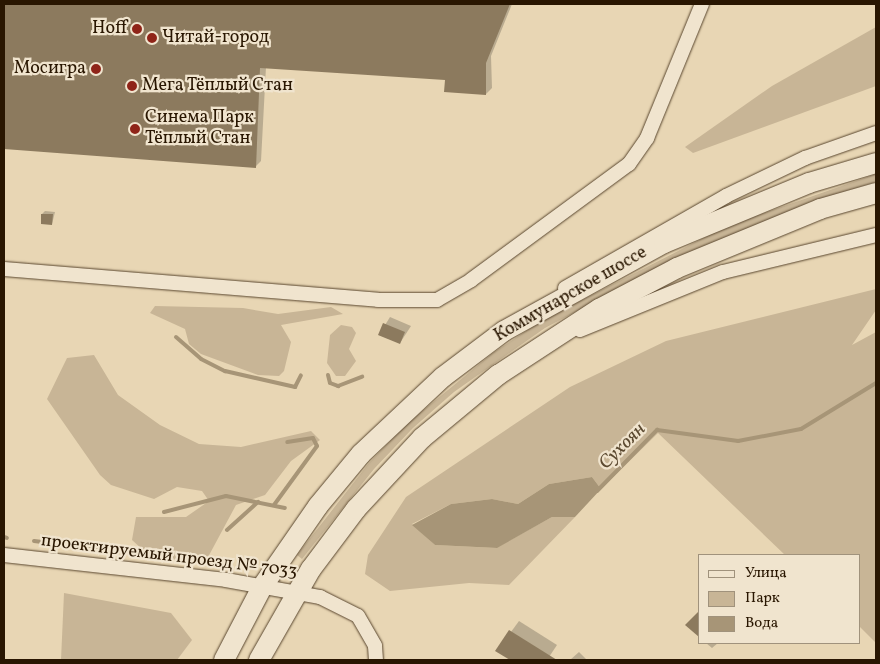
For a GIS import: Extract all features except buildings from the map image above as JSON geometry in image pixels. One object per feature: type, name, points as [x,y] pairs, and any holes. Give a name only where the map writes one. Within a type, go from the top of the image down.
[{"type":"main road","name":"Коммунарское шоссе","points":[[224,660],[262,587],[318,506],[361,454],[443,377],[504,331],[664,243],[809,183],[876,162]]},
{"type":"main road","name":"Коммунарское шоссе","points":[[259,660],[297,592],[342,526],[386,474],[462,403],[530,353],[599,309],[686,264],[820,209],[876,192]]},
{"type":"street","points":[[4,269],[378,300],[437,300],[471,280],[629,164],[647,138],[702,4]]},
{"type":"street","points":[[504,331],[600,265],[674,222],[772,173],[876,133]]},
{"type":"street","points":[[530,353],[692,282],[876,235]]},
{"type":"street","name":"проектируемый проезд № 7033","points":[[4,556],[262,587],[297,592],[328,600],[358,616],[375,646],[376,660]]},
{"type":"green space","points":[[876,27],[876,86],[693,153],[685,147],[772,86]]},
{"type":"green space","points":[[876,174],[876,182],[811,202],[669,262],[545,328],[454,392],[413,428],[374,469],[302,559],[297,555],[369,463],[409,422],[493,353],[543,320],[727,226]]},
{"type":"green space","points":[[876,289],[876,310],[852,345],[876,332],[876,643],[860,627],[860,554],[784,554],[658,433],[601,489],[592,477],[549,484],[518,504],[492,499],[451,504],[412,524],[435,545],[496,548],[552,517],[575,517],[509,585],[469,583],[390,591],[365,574],[368,555],[406,497],[570,387],[666,341]]},
{"type":"green space","points":[[155,306],[243,308],[278,314],[331,307],[343,314],[281,325],[291,342],[284,371],[279,376],[258,375],[201,354],[189,344],[185,329],[150,313]]},
{"type":"green space","points":[[341,325],[352,327],[356,333],[349,349],[356,361],[345,376],[336,376],[327,363],[330,335]]},
{"type":"green space","points":[[94,355],[118,395],[160,425],[199,444],[241,447],[311,431],[320,440],[291,461],[265,495],[236,505],[207,559],[154,560],[132,540],[136,517],[186,517],[209,501],[202,491],[177,487],[154,499],[111,485],[100,475],[47,399],[67,358]]},
{"type":"green space","points":[[64,593],[171,613],[192,640],[177,660],[61,660]]},
{"type":"water","points":[[592,477],[601,489],[575,517],[552,517],[497,548],[435,545],[412,525],[451,504],[492,499],[518,504],[549,484]]},
{"type":"waterway","points":[[176,337],[201,359],[225,371],[295,387],[301,375]]},
{"type":"waterway","points":[[328,375],[330,383],[338,386],[362,377]]},
{"type":"waterway","name":"Сухоян","points":[[597,491],[657,430],[738,441],[801,429],[876,383]]},
{"type":"waterway","points":[[274,505],[317,446],[313,438],[287,442]]},
{"type":"waterway","points":[[164,512],[226,496],[285,508]]},
{"type":"waterway","points":[[227,530],[258,502]]},
{"type":"waterway","points":[[34,541],[126,552]]},
{"type":"place","name":"Hoff","points":[[137,29]]},
{"type":"place","name":"Читай-город","points":[[152,38]]},
{"type":"place","name":"Мосигра","points":[[96,69]]},
{"type":"place","name":"Мега Тёплый Cтан","points":[[132,86]]},
{"type":"place","name":"Синема Парк Тёплый Стан","points":[[135,129]]}]
